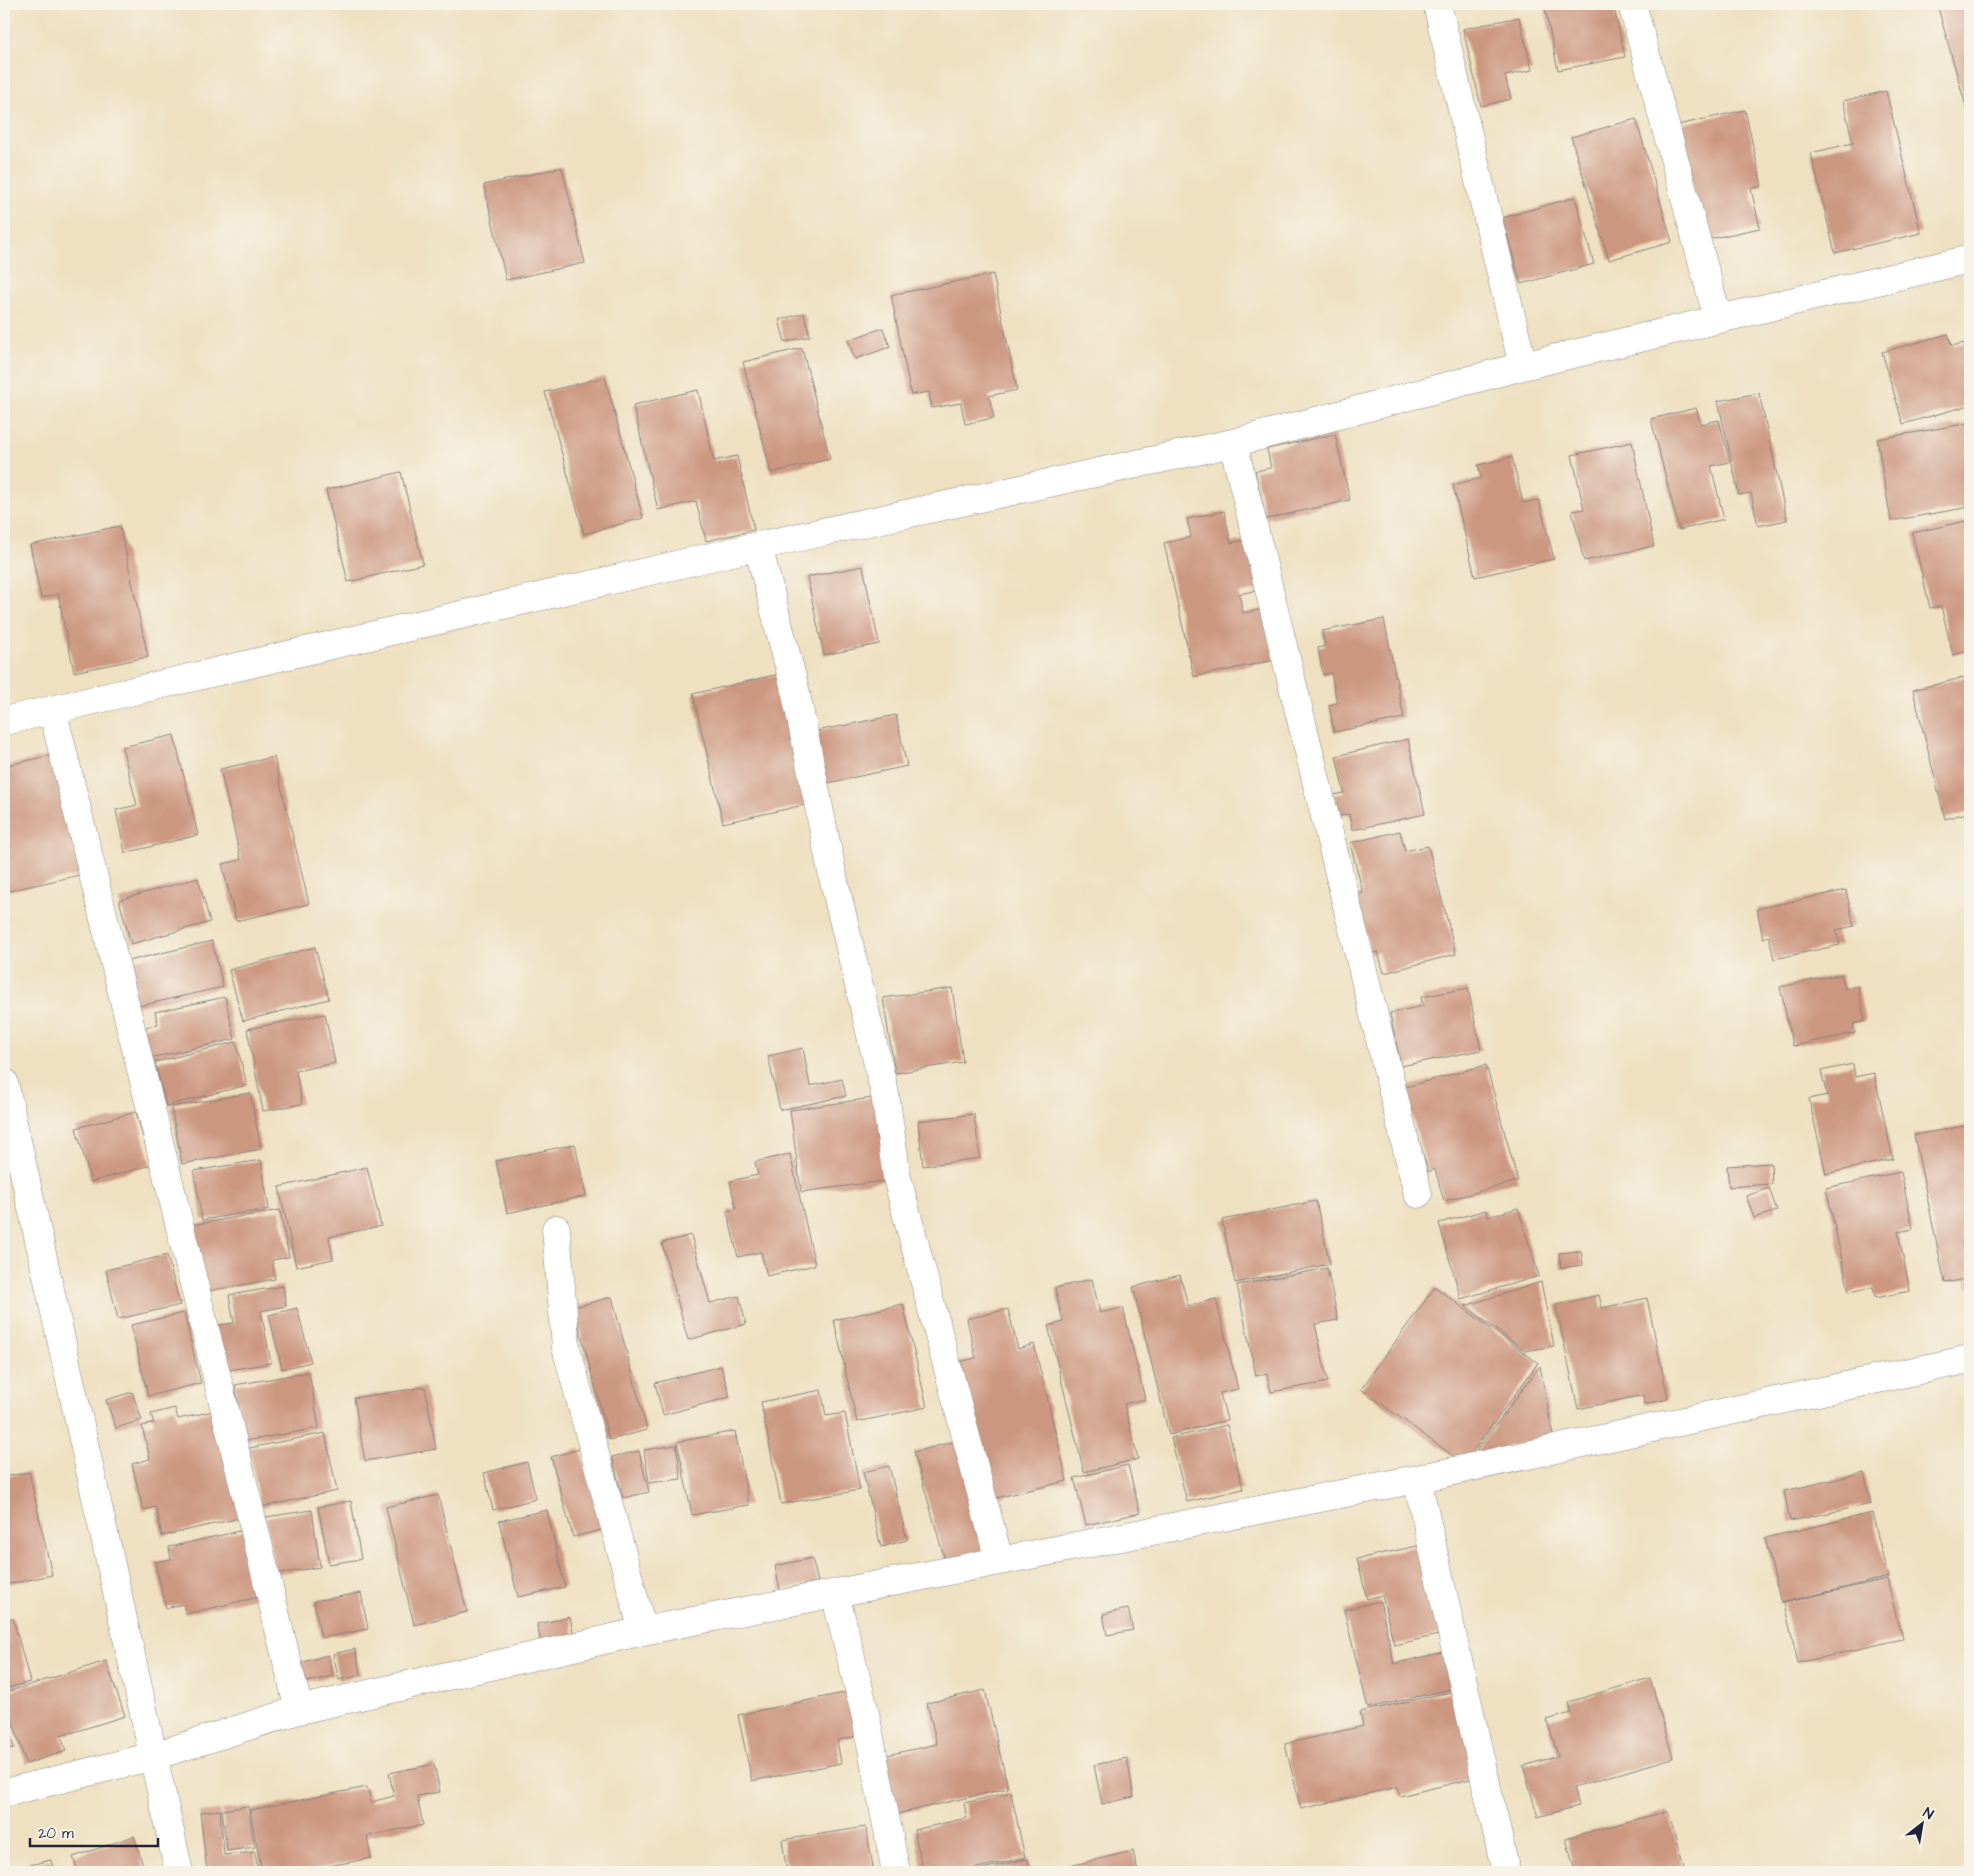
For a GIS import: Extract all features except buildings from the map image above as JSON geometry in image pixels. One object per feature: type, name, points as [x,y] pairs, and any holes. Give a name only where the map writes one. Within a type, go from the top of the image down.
[{"type":"street","points":[[1437,4],[1523,366]]},
{"type":"street","points":[[1632,4],[1718,319]]},
{"type":"street","points":[[4,722],[758,546],[1233,443],[1523,366],[1970,259]]},
{"type":"street","points":[[1233,443],[1418,1194]]},
{"type":"street","points":[[758,546],[795,689],[833,877],[886,1094],[897,1178],[999,1560]]},
{"type":"street","points":[[53,712],[299,1710]]},
{"type":"street","points":[[4,1082],[154,1756],[178,1872]]},
{"type":"street","points":[[556,1229],[566,1347],[643,1631]]},
{"type":"street","points":[[4,1793],[154,1756],[299,1710],[643,1631],[1417,1479],[1970,1359]]},
{"type":"street","points":[[1417,1479],[1506,1872]]},
{"type":"street","points":[[834,1594],[865,1713],[896,1872]]}]
